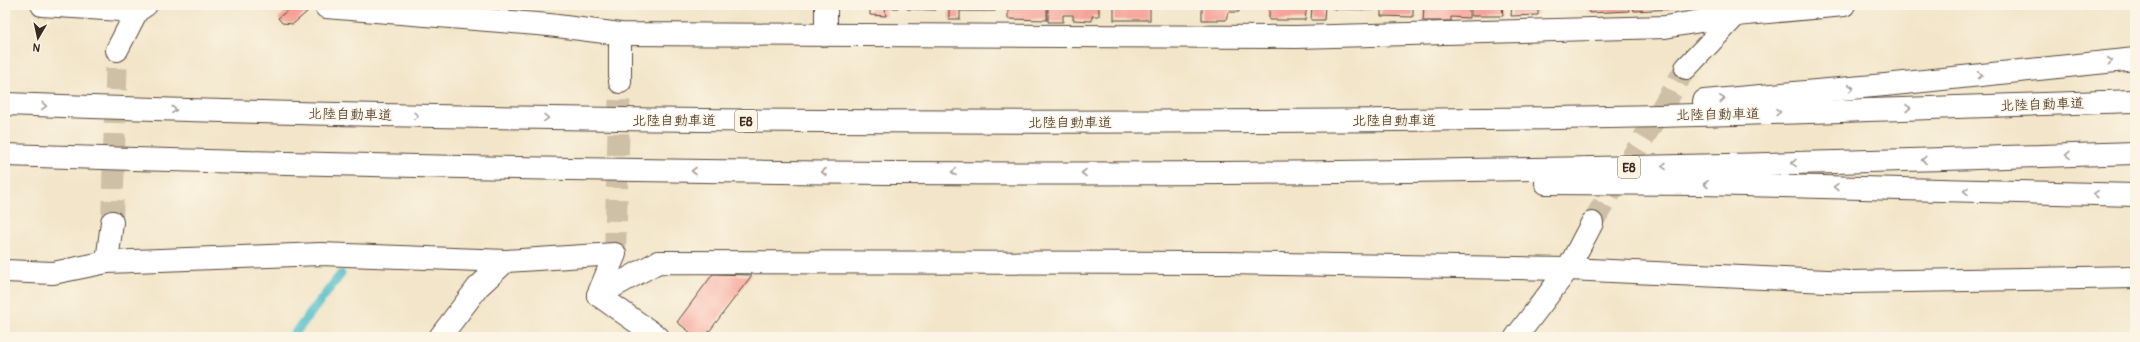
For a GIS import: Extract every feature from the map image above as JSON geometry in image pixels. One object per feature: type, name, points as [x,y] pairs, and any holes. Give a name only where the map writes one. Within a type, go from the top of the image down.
[{"type":"main road","points":[[42,5],[142,8],[117,50]]},
{"type":"main road","points":[[325,5],[326,7],[549,25],[620,34],[1296,37],[1666,27],[1738,10],[1844,5]]},
{"type":"main road","points":[[826,5],[826,34]]},
{"type":"main road","points":[[1706,5],[1738,10]]},
{"type":"main road","points":[[1686,68],[1738,10]]},
{"type":"main road","points":[[620,34],[620,82]]},
{"type":"main road","points":[[1487,119],[1886,85],[2135,58]]},
{"type":"main road","name":"北陸自動車道","points":[[5,104],[213,112],[649,120],[1119,122],[1487,119],[2135,101]]},
{"type":"main road","name":"E8","points":[[5,155],[646,171],[1123,173],[1429,171],[1822,163],[2135,153]]},
{"type":"main road","points":[[1123,173],[1261,182],[1702,184],[2135,195]]},
{"type":"main road","points":[[107,262],[112,222]]},
{"type":"main road","points":[[1516,337],[1568,269],[1592,223]]},
{"type":"main road","points":[[5,272],[53,273],[107,262],[321,254],[506,261],[615,254],[598,295]]},
{"type":"main road","points":[[440,337],[478,287],[506,261]]},
{"type":"main road","points":[[598,295],[658,262],[1227,263],[1568,269],[1849,282],[2135,277]]},
{"type":"main road","points":[[598,295],[658,337]]},
{"type":"building","points":[[295,5],[301,5],[307,12],[293,24],[282,23],[278,18]]},
{"type":"building","points":[[870,5],[898,5],[898,8],[885,8],[886,16],[870,15]]},
{"type":"building","points":[[907,5],[936,5],[936,10],[907,9]]},
{"type":"building","points":[[949,5],[960,5],[960,19],[949,19]]},
{"type":"building","points":[[961,5],[995,5],[995,11],[961,11]]},
{"type":"building","points":[[1008,5],[1047,5],[1047,20],[1008,19]]},
{"type":"building","points":[[1048,5],[1099,5],[1099,16],[1092,16],[1092,21],[1073,20],[1073,15],[1063,15],[1063,22],[1048,22]]},
{"type":"building","points":[[1114,5],[1150,5],[1150,20],[1114,20]]},
{"type":"building","points":[[1202,5],[1239,5],[1239,12],[1228,12],[1226,20],[1202,20]]},
{"type":"building","points":[[1269,5],[1307,5],[1305,20],[1269,20]]},
{"type":"building","points":[[1312,5],[1325,5],[1324,20],[1311,20]]},
{"type":"building","points":[[1331,5],[1378,5],[1378,7],[1372,8],[1372,10],[1336,9],[1331,8]]},
{"type":"building","points":[[1381,5],[1413,5],[1413,17],[1381,16]]},
{"type":"building","points":[[1424,5],[1469,5],[1469,18],[1451,17],[1451,21],[1423,21]]},
{"type":"building","points":[[1471,5],[1502,5],[1503,16],[1471,16]]},
{"type":"building","points":[[1512,5],[1538,5],[1538,15],[1511,16]]},
{"type":"building","points":[[1588,5],[1628,5],[1629,11],[1589,13]]},
{"type":"building","points":[[1633,5],[1673,5],[1674,9],[1634,11]]},
{"type":"building","points":[[713,274],[752,275],[705,337],[696,337],[677,322]]},
{"type":"waterway","points":[[292,337],[341,274]]},
{"type":"tunnel","points":[[112,222],[117,50]]},
{"type":"tunnel","points":[[1592,223],[1686,68]]},
{"type":"tunnel","points":[[615,254],[620,82]]}]
